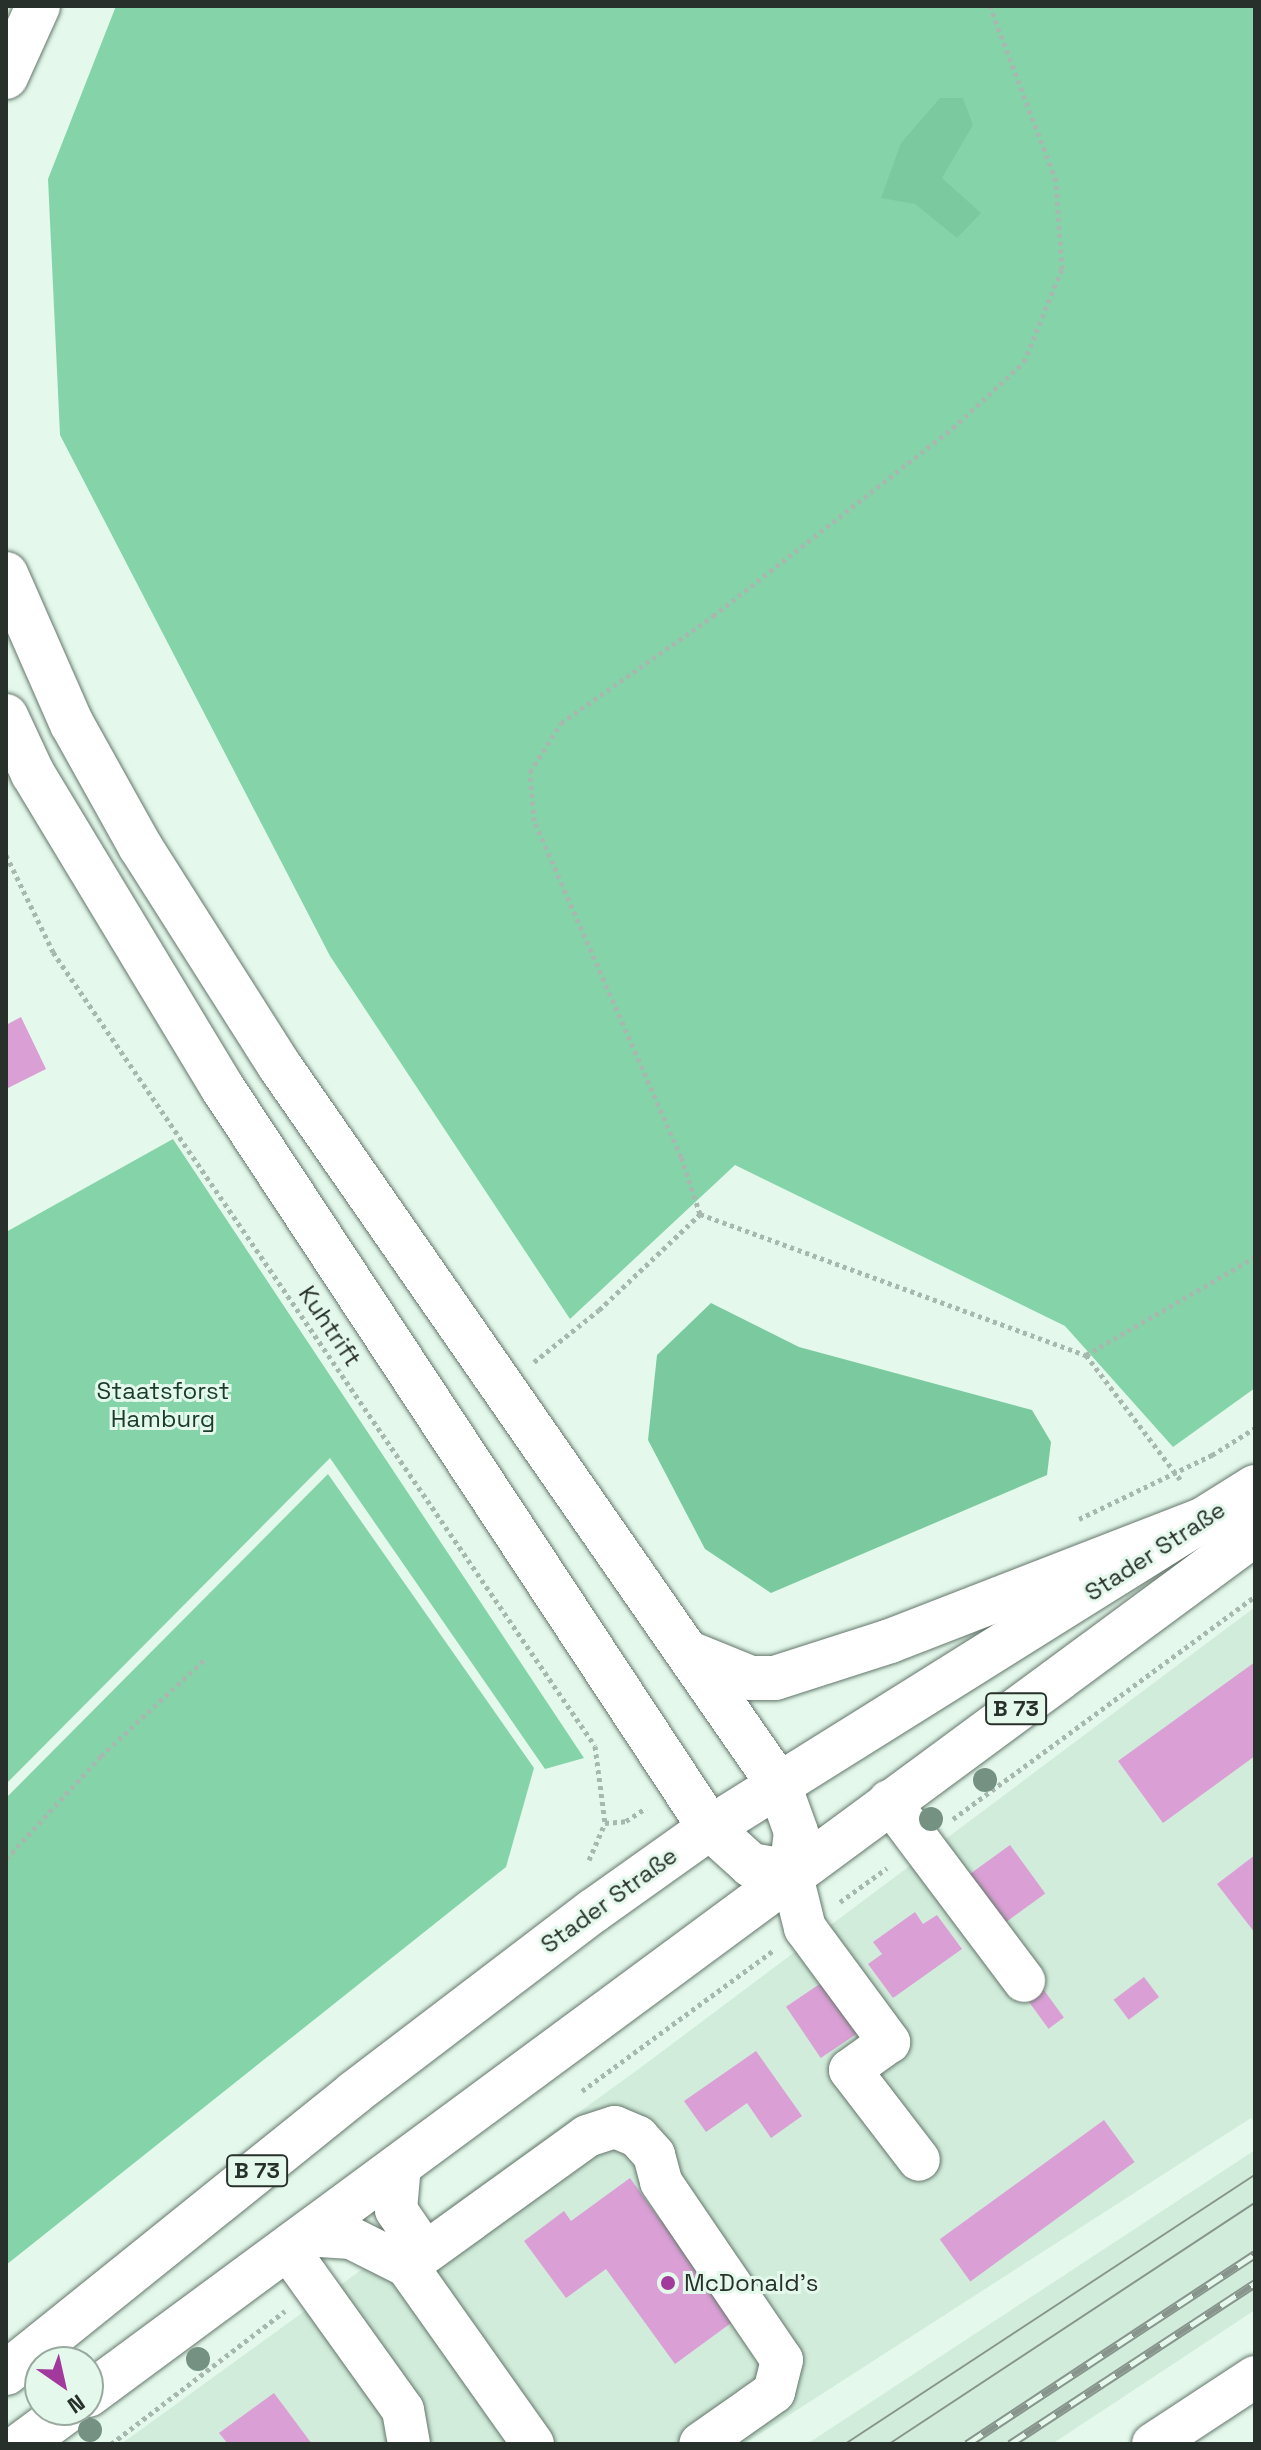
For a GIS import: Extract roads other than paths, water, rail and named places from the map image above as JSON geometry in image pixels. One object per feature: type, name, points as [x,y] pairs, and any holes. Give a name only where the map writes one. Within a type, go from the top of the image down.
[{"type":"main road","points":[[6,77],[38,6]]},
{"type":"main road","points":[[6,574],[72,724],[140,846],[279,1065],[779,1785],[796,1832],[791,1872],[751,1865],[710,1828],[214,1074],[33,774],[6,716]]},
{"type":"main road","name":"Stader Straße","points":[[6,2373],[499,1980],[710,1828],[1255,1487]]},
{"type":"main road","points":[[689,1653],[751,1678],[775,1678],[890,1641],[1209,1517]]},
{"type":"main road","name":"Stader Straße","points":[[104,2383],[791,1872],[1255,1534]]},
{"type":"main road","points":[[22,2444],[46,2426]]},
{"type":"street","points":[[889,1801],[1024,1981]]},
{"type":"street","points":[[791,1872],[815,1920],[889,2042],[850,2070],[919,2160]]},
{"type":"street","points":[[815,1920],[889,1999]]},
{"type":"street","points":[[416,2259],[587,2136],[615,2127],[638,2137],[654,2155],[661,2182],[782,2360],[774,2392],[700,2444]]},
{"type":"street","points":[[400,2165],[396,2210],[416,2259],[533,2444]]},
{"type":"street","points":[[409,2444],[403,2410],[316,2287],[295,2242],[351,2238],[416,2259]]},
{"type":"street","points":[[1153,2444],[1255,2377]]},
{"type":"tram line","points":[[845,2444],[1255,2175]]},
{"type":"tram line","points":[[889,2444],[1255,2203]]},
{"type":"railway","points":[[967,2444],[1255,2254]]},
{"type":"railway","points":[[1010,2444],[1255,2283]]},
{"type":"place","name":"McDonald's","points":[[668,2283]]},
{"type":"park label","name":"Staatsforst Hamburg","points":[[163,1405]]}]
